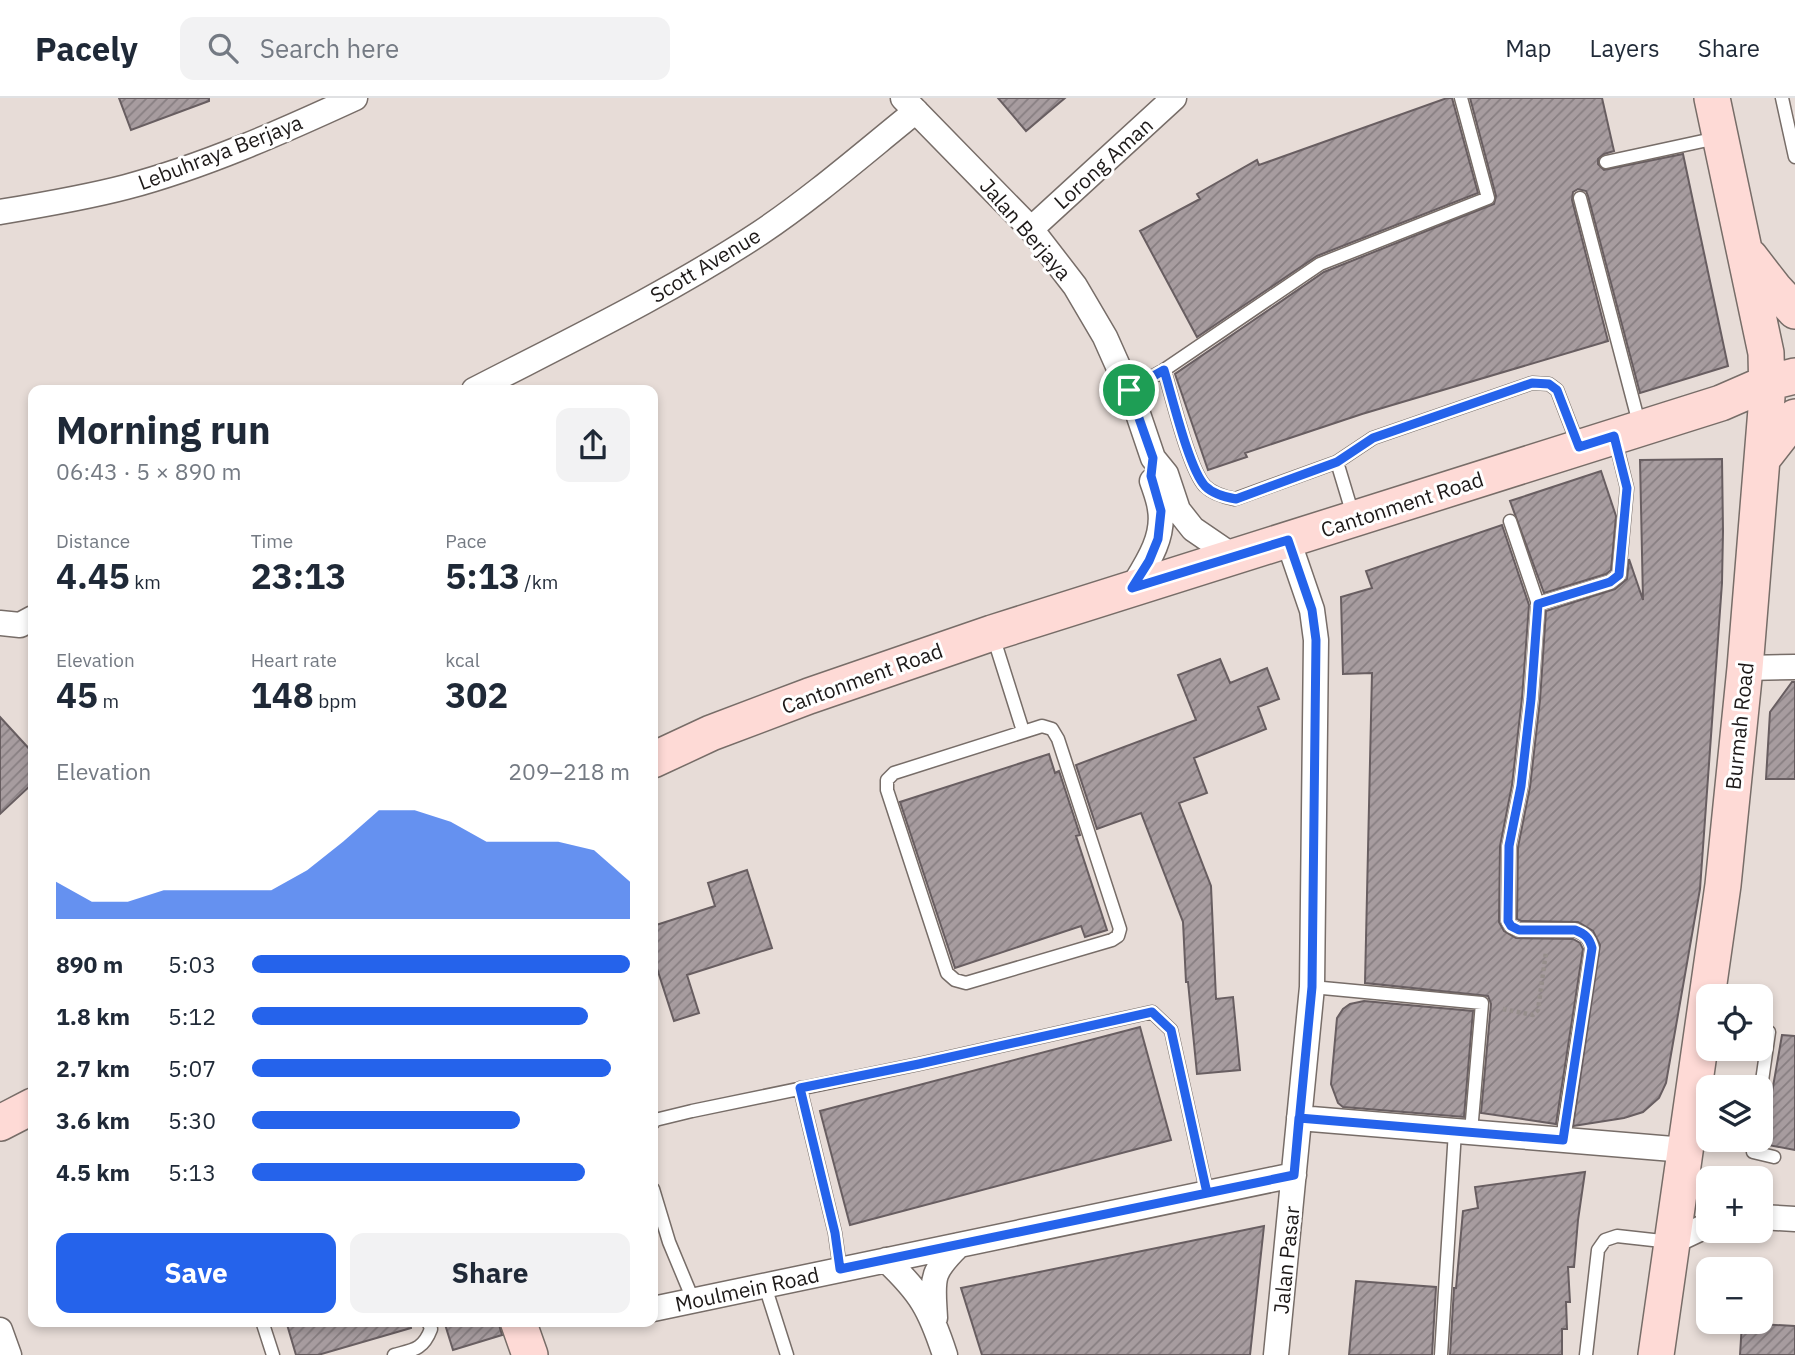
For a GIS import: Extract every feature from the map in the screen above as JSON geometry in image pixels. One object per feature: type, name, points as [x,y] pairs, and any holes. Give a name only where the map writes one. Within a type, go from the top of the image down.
[{"type":"main road","name":"Burmah Road","points":[[1710,984],[1745,668],[1763,458],[1781,380],[1766,353],[1712,98]]},
{"type":"main road","points":[[1746,251],[1795,310]]},
{"type":"main road","name":"Cantonment Road","points":[[658,758],[723,728],[992,633],[1721,403],[1781,380]]},
{"type":"main road","points":[[1763,458],[1795,417]]},
{"type":"main road","name":"Burmah Road","points":[[1657,1355],[1699,1061]]},
{"type":"main road","points":[[0,1123],[28,1109]]},
{"type":"main road","points":[[520,1327],[530,1355]]},
{"type":"street","name":"Lebuhraya Berjaya","points":[[0,212],[68,201],[127,187],[190,167],[266,138],[355,98]]},
{"type":"street","name":"Lorong Aman","points":[[1031,229],[1174,98]]},
{"type":"street","name":"Jalan Berjaya","points":[[909,104],[1031,229],[1075,286],[1105,337],[1129,390],[1153,458],[1166,474],[1178,510],[1193,529],[1234,556]]},
{"type":"street","name":"Scott Avenue","points":[[484,385],[658,295],[762,232],[818,190],[909,104]]},
{"type":"street","name":"Jalan Berjaya","points":[[1132,588],[1149,561],[1158,539],[1161,511],[1151,476],[1153,458]]},
{"type":"street","name":"Jalan Pasar","points":[[1276,1355],[1312,987],[1316,640],[1312,610],[1288,540]]},
{"type":"street","points":[[0,623],[20,625],[28,621]]},
{"type":"street","points":[[1745,668],[1795,667]]},
{"type":"street","points":[[1299,1118],[1685,1150]]},
{"type":"street","name":"Moulmein Road","points":[[658,1308],[1294,1175]]},
{"type":"street","points":[[1773,1218],[1795,1219]]},
{"type":"street","points":[[1672,1242],[1696,1231]]},
{"type":"street","points":[[936,1326],[934,1273],[939,1263],[958,1245]]},
{"type":"street","points":[[887,1260],[922,1297],[936,1326],[945,1355]]},
{"type":"street","points":[[0,1330],[9,1355]]},
{"type":"lane","points":[[1129,390],[1164,370],[1320,264],[1488,198],[1461,98]]},
{"type":"lane","points":[[1782,98],[1795,157]]},
{"type":"lane","points":[[1606,162],[1721,138]]},
{"type":"lane","points":[[1538,604],[1610,582],[1619,575],[1627,488],[1627,432],[1580,198]]},
{"type":"lane","points":[[1164,370],[1195,470],[1206,486],[1221,496],[1236,499],[1337,462],[1373,438],[1532,383],[1549,384],[1561,398],[1579,447]]},
{"type":"lane","points":[[1337,462],[1354,519]]},
{"type":"lane","points":[[1510,521],[1538,604],[1523,773],[1509,846],[1508,921],[1519,930],[1575,930],[1584,933],[1592,948],[1563,1140]]},
{"type":"lane","points":[[992,633],[1023,731]]},
{"type":"lane","points":[[1042,726],[1052,729],[1058,739],[1120,929],[1118,936],[1112,940],[966,983],[954,980],[947,973],[887,790],[887,780],[894,773],[1023,731],[1042,726]]},
{"type":"lane","points":[[1312,987],[1482,1003],[1463,1132],[1441,1355]]},
{"type":"lane","points":[[658,1119],[1152,1012],[1171,1030],[1207,1193]]},
{"type":"lane","points":[[800,1088],[835,1233],[840,1269]]},
{"type":"lane","points":[[1753,1152],[1774,1157]]},
{"type":"lane","points":[[658,1207],[668,1242],[694,1302]]},
{"type":"lane","points":[[1586,1355],[1598,1250],[1605,1240],[1618,1236],[1672,1242]]},
{"type":"lane","points":[[765,1286],[787,1355]]},
{"type":"lane","points":[[264,1327],[273,1355]]},
{"type":"lane","points":[[394,1355],[415,1349],[426,1342],[430,1327]]},
{"type":"path","points":[[1482,1003],[1525,1014],[1533,1015],[1538,1010],[1549,930]]},
{"type":"building","points":[[119,98],[209,98],[209,101],[131,130]]},
{"type":"building","points":[[998,98],[1065,98],[1026,131]]},
{"type":"building","points":[[1452,98],[1478,193],[1317,256],[1197,337],[1140,231],[1200,199],[1197,194],[1257,160],[1259,165]]},
{"type":"building","points":[[1470,98],[1602,98],[1614,151],[1598,159],[1598,164],[1604,170],[1683,154],[1728,366],[1640,393],[1588,196],[1586,191],[1578,189],[1573,192],[1572,200],[1608,341],[1362,414],[1245,453],[1247,457],[1208,470],[1175,374],[1324,272],[1494,204],[1496,196]]},
{"type":"building","points":[[1722,459],[1722,583],[1700,889],[1666,1083],[1659,1098],[1643,1112],[1624,1118],[1573,1126],[1600,945],[1593,931],[1578,922],[1517,919],[1518,847],[1530,787],[1546,611],[1615,589],[1627,579],[1629,559],[1643,600],[1640,460]]},
{"type":"building","points":[[1601,471],[1616,516],[1611,570],[1606,574],[1544,593],[1510,501]]},
{"type":"building","points":[[1502,525],[1529,605],[1512,785],[1500,846],[1499,922],[1504,931],[1516,938],[1573,939],[1580,943],[1583,949],[1556,1124],[1481,1113],[1491,1004],[1488,996],[1365,983],[1372,673],[1343,674],[1341,597],[1372,588],[1366,571]]},
{"type":"building","points":[[1220,659],[1230,683],[1267,668],[1279,699],[1258,707],[1266,729],[1194,758],[1207,793],[1179,803],[1211,886],[1216,999],[1233,997],[1240,1070],[1197,1074],[1186,982],[1183,922],[1141,813],[1097,829],[1076,765],[1196,720],[1178,675]]},
{"type":"building","points":[[1792,682],[1795,682],[1795,779],[1766,779],[1770,712]]},
{"type":"building","points":[[0,717],[28,748],[28,788],[0,814]]},
{"type":"building","points":[[1049,754],[1055,773],[1059,771],[1080,835],[1076,836],[1107,930],[1085,937],[1081,926],[955,968],[900,802]]},
{"type":"building","points":[[747,870],[772,948],[687,975],[699,1013],[674,1021],[658,971],[658,924],[715,906],[708,883]]},
{"type":"building","points":[[1364,1001],[1473,1011],[1464,1117],[1343,1107],[1338,1103],[1331,1084],[1337,1018],[1350,1004]]},
{"type":"building","points":[[1140,1027],[1171,1140],[850,1225],[820,1111]]},
{"type":"building","points":[[1782,1035],[1795,1036],[1795,1150],[1773,1146],[1773,1087]]},
{"type":"building","points":[[1585,1172],[1574,1267],[1568,1267],[1570,1302],[1566,1302],[1567,1329],[1562,1329],[1562,1355],[1450,1355],[1463,1211],[1478,1208],[1475,1187]]},
{"type":"building","points":[[1264,1226],[1250,1355],[982,1355],[961,1288]]},
{"type":"building","points":[[1356,1281],[1436,1287],[1432,1355],[1349,1355]]},
{"type":"building","points":[[1773,1325],[1795,1326],[1795,1355],[1740,1355],[1741,1334],[1773,1334]]},
{"type":"building","points":[[288,1327],[411,1327],[318,1355],[296,1355]]},
{"type":"building","points":[[446,1327],[500,1327],[502,1335],[453,1350]]},
{"type":"route","points":[[1129,390],[1153,458],[1151,476],[1161,511],[1158,539],[1149,561],[1132,588],[1288,540],[1312,610],[1316,640],[1312,987],[1299,1118],[1294,1175],[1207,1193],[1171,1030],[1152,1012],[800,1088],[835,1233],[840,1269],[1294,1175],[1299,1118],[1563,1140],[1592,948],[1584,933],[1575,930],[1519,930],[1511,926],[1508,921],[1509,846],[1521,786],[1538,604],[1610,582],[1619,575],[1627,488],[1614,436],[1579,447],[1557,390],[1549,384],[1532,383],[1373,438],[1337,462],[1236,499],[1221,496],[1206,486],[1195,470],[1164,370],[1129,390]]}]
